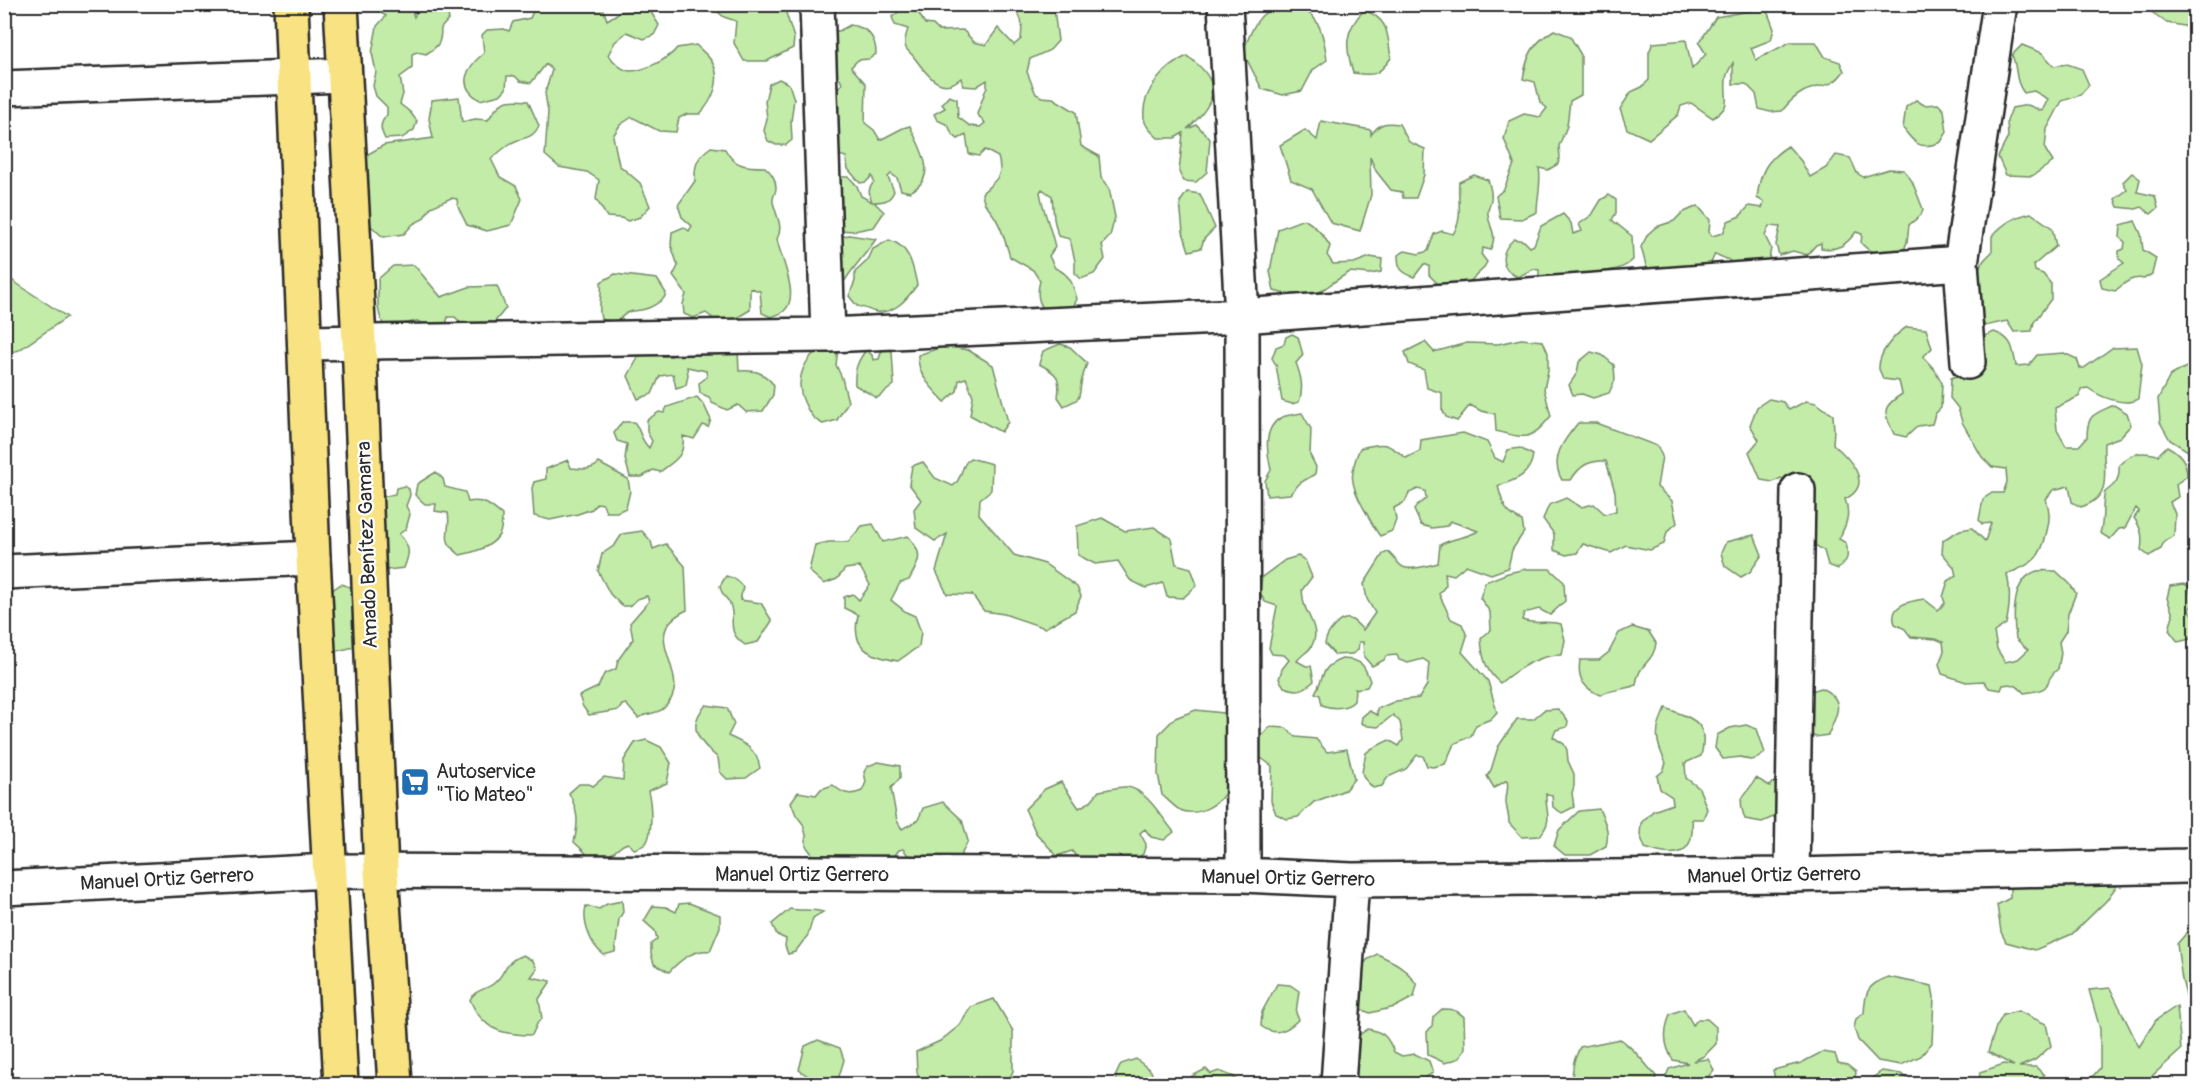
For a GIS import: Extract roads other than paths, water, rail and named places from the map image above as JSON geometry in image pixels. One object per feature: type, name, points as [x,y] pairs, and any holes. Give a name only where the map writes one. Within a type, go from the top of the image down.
[{"type":"main road","points":[[291,4],[313,558],[341,1074],[394,1072]]},
{"type":"main road","name":"Amado Benítez Gamarra","points":[[341,4],[359,341],[381,872],[394,1072]]},
{"type":"street","points":[[817,4],[828,335]]},
{"type":"street","points":[[1226,4],[1242,316],[1244,876]]},
{"type":"street","points":[[1968,362],[1961,263],[2000,4]]},
{"type":"street","points":[[4,88],[344,75]]},
{"type":"street","points":[[305,343],[828,335],[1242,316],[1961,263]]},
{"type":"street","points":[[1792,875],[1798,490]]},
{"type":"street","points":[[4,572],[313,558]]},
{"type":"street","name":"Manuel Ortiz Gerrero","points":[[4,888],[329,871],[1244,876],[1352,880],[1792,875],[2187,866],[2196,863]]},
{"type":"street","points":[[1338,1084],[1352,880]]},
{"type":"place","name":"Autoservice \"Tio Mateo\"","points":[[415,782]]}]
